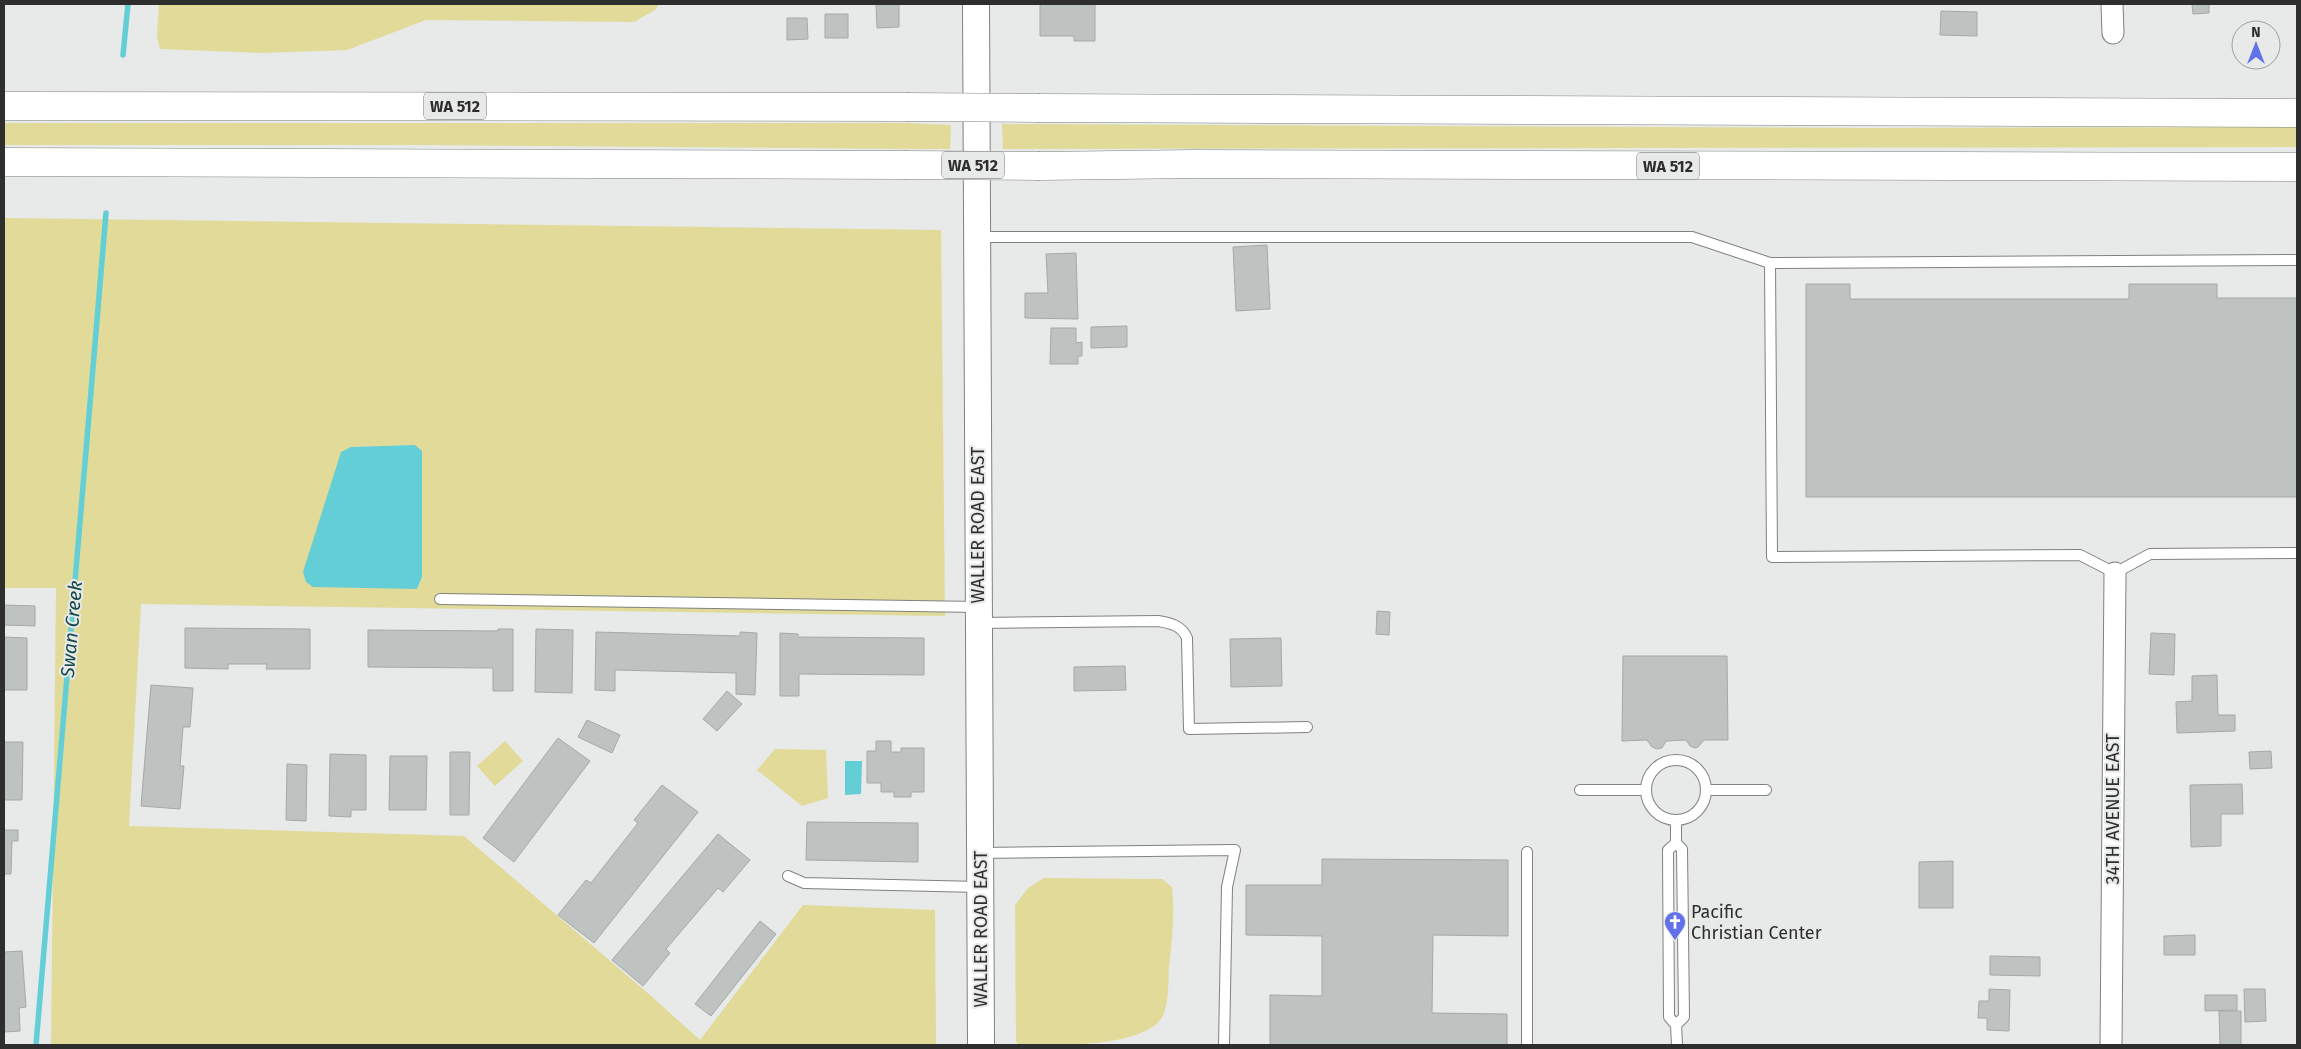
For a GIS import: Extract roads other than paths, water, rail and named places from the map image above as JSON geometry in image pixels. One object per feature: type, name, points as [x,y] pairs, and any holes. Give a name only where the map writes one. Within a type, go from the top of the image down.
[{"type":"highway","name":"WA 512","points":[[4,106],[906,107],[2297,113]]},
{"type":"highway","name":"WA 512","points":[[4,162],[1040,166],[1225,164],[2297,167]]},
{"type":"street","name":"WALLER ROAD EAST","points":[[976,4],[981,1045]]},
{"type":"street","points":[[2112,4],[2112,33]]},
{"type":"street","name":"34TH AVENUE EAST","points":[[2111,1045],[2115,573]]},
{"type":"lane","points":[[977,237],[1692,237],[1770,263],[2297,260]]},
{"type":"lane","points":[[1770,263],[1772,557],[2080,555],[2115,573],[2150,554],[2297,553]]},
{"type":"lane","points":[[440,599],[979,614],[1158,621],[1171,623],[1184,631],[1187,638],[1189,729],[1306,727]]},
{"type":"lane","points":[[1676,760],[1685,761],[1701,772],[1706,790],[1701,808],[1685,819],[1676,821],[1658,815],[1651,808],[1646,790],[1651,772],[1666,761],[1676,760]]},
{"type":"lane","points":[[1580,790],[1646,790]]},
{"type":"lane","points":[[1706,790],[1766,790]]},
{"type":"lane","points":[[1676,821],[1676,843],[1682,849],[1684,1017],[1676,1025]]},
{"type":"lane","points":[[1676,843],[1668,850],[1669,1017],[1676,1025],[1677,1045]]},
{"type":"lane","points":[[980,854],[1235,850],[1227,887],[1224,1045]]},
{"type":"lane","points":[[1527,852],[1527,1045]]},
{"type":"lane","points":[[788,876],[804,884],[980,887]]},
{"type":"water","points":[[415,445],[422,451],[422,577],[417,589],[313,587],[306,582],[303,572],[341,452],[351,447]]},
{"type":"water","points":[[845,761],[862,761],[861,794],[845,795]]},
{"type":"waterway","name":"Swan Creek","points":[[123,55],[128,4]]},
{"type":"waterway","name":"Swan Creek","points":[[36,1045],[106,213]]},
{"type":"place","name":"Pacific Christian Center","points":[[1675,941]]}]
